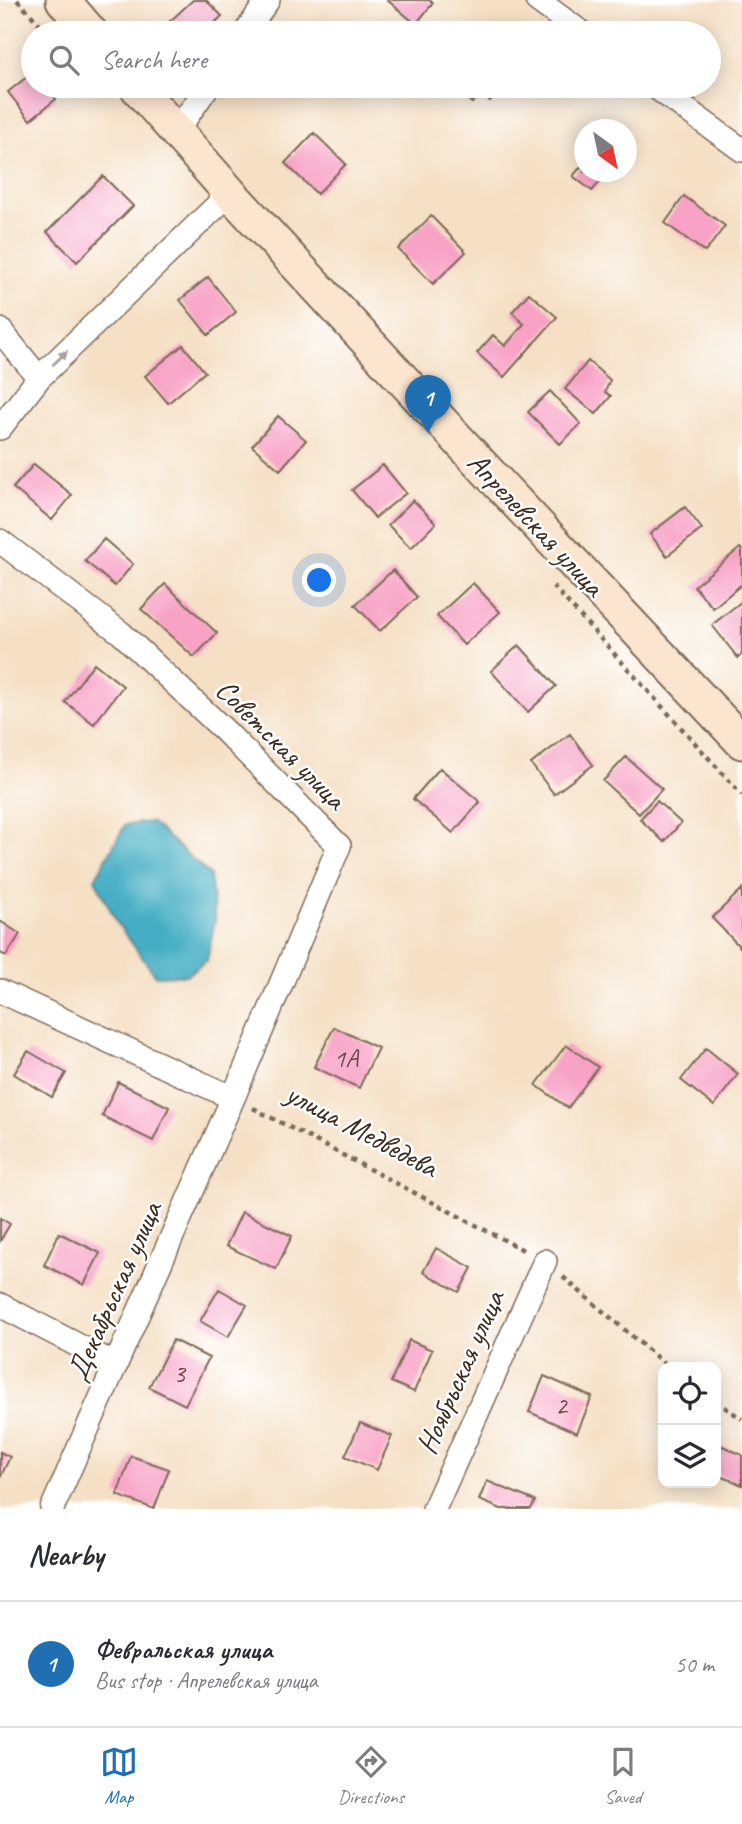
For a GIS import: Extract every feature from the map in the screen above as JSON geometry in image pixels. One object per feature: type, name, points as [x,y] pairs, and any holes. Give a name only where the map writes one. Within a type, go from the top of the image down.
[{"type":"street","points":[[63,0],[81,21]]},
{"type":"street","points":[[253,21],[268,0]]},
{"type":"street","points":[[537,0],[566,21]]},
{"type":"street","name":"Апрелевская улица","points":[[146,98],[230,193],[511,497],[742,742]]},
{"type":"street","points":[[176,132],[200,98]]},
{"type":"street","points":[[670,98],[742,150]]},
{"type":"street","points":[[0,428],[39,378],[230,193]]},
{"type":"street","points":[[0,330],[39,378]]},
{"type":"street","name":"Советская улица","points":[[0,541],[121,633],[225,731],[339,846],[233,1098]]},
{"type":"street","points":[[0,991],[233,1098]]},
{"type":"street","name":"Декабрьская улица","points":[[52,1509],[233,1098]]},
{"type":"street","name":"Ноябрьская улица","points":[[434,1509],[545,1261]]},
{"type":"street","points":[[0,1306],[116,1365]]},
{"type":"path","points":[[17,0],[37,21]]},
{"type":"path","name":"улица Медведева","points":[[233,1098],[545,1261],[662,1362]]},
{"type":"path","points":[[721,1404],[742,1419]]},
{"type":"water","points":[[151,822],[210,875],[215,921],[207,960],[187,975],[156,976],[117,923],[95,879],[125,825]]},
{"type":"building","points":[[193,0],[206,0],[222,16],[217,21],[170,21]]},
{"type":"building","points":[[387,0],[429,0],[433,3],[418,21],[412,21]]},
{"type":"building","points":[[21,82],[21,98],[56,99],[30,120],[8,92]]},
{"type":"building","points":[[314,133],[346,164],[317,194],[285,163]]},
{"type":"building","points":[[103,176],[133,206],[77,262],[47,232]]},
{"type":"building","points":[[581,182],[600,182],[592,191]]},
{"type":"building","points":[[684,196],[725,226],[705,252],[665,223]]},
{"type":"building","points":[[431,216],[466,252],[433,284],[398,249]]},
{"type":"building","points":[[208,277],[236,312],[208,335],[180,300]]},
{"type":"building","points":[[529,293],[557,317],[504,377],[477,353],[493,335],[505,346],[524,324],[512,312]]},
{"type":"building","points":[[183,345],[205,372],[168,403],[145,376]]},
{"type":"building","points":[[588,361],[610,380],[605,392],[611,396],[596,414],[565,389]]},
{"type":"building","points":[[550,391],[581,424],[560,444],[528,412]]},
{"type":"building","points":[[278,416],[306,440],[280,470],[252,446]]},
{"type":"building","points":[[34,464],[72,495],[52,520],[13,488]]},
{"type":"building","points":[[383,465],[406,493],[375,518],[352,490]]},
{"type":"building","points":[[413,500],[436,523],[411,548],[388,525]]},
{"type":"building","points":[[685,507],[702,529],[667,556],[650,534]]},
{"type":"building","points":[[104,539],[133,564],[115,586],[85,561]]},
{"type":"building","points":[[740,548],[742,584],[713,608],[694,586]]},
{"type":"building","points":[[393,570],[417,597],[380,631],[355,605]]},
{"type":"building","points":[[473,583],[500,612],[464,645],[437,616]]},
{"type":"building","points":[[165,584],[217,633],[194,657],[141,609]]},
{"type":"building","points":[[742,601],[742,654],[738,658],[712,625]]},
{"type":"building","points":[[519,645],[556,686],[528,712],[491,671]]},
{"type":"building","points":[[94,663],[123,686],[94,724],[65,702]]},
{"type":"building","points":[[570,734],[593,765],[554,794],[531,764]]},
{"type":"building","points":[[626,757],[662,789],[639,814],[603,781]]},
{"type":"building","points":[[440,768],[480,802],[453,833],[413,799]]},
{"type":"building","points":[[657,801],[681,823],[664,842],[640,819]]},
{"type":"building","points":[[742,889],[742,949],[712,918]]},
{"type":"building","points":[[0,921],[20,934],[6,956],[0,953]]},
{"type":"building","points":[[334,1027],[378,1048],[359,1088],[314,1067]]},
{"type":"building","points":[[566,1045],[598,1067],[568,1108],[536,1085]]},
{"type":"building","points":[[706,1048],[738,1074],[714,1106],[681,1080]]},
{"type":"building","points":[[28,1051],[66,1073],[52,1097],[14,1074]]},
{"type":"building","points":[[118,1082],[169,1107],[153,1141],[102,1116]]},
{"type":"building","points":[[242,1212],[292,1236],[276,1269],[226,1246]]},
{"type":"building","points":[[0,1218],[10,1224],[0,1241]]},
{"type":"building","points":[[59,1233],[100,1253],[84,1285],[44,1265]]},
{"type":"building","points":[[436,1248],[472,1268],[459,1292],[423,1272]]},
{"type":"building","points":[[219,1289],[247,1305],[228,1337],[200,1321]]},
{"type":"building","points":[[173,1340],[209,1358],[185,1405],[149,1387]]},
{"type":"building","points":[[409,1340],[432,1350],[414,1392],[391,1382]]},
{"type":"building","points":[[544,1376],[592,1397],[577,1433],[529,1412]]},
{"type":"building","points":[[360,1423],[392,1436],[377,1470],[345,1456]]},
{"type":"building","points":[[721,1445],[742,1455],[742,1485],[721,1476]]},
{"type":"building","points":[[0,1452],[10,1457],[0,1478]]},
{"type":"building","points":[[131,1456],[169,1469],[154,1509],[117,1495]]},
{"type":"building","points":[[487,1481],[535,1501],[531,1509],[501,1509],[479,1500]]},
{"type":"place","name":"Февральская улица","points":[[428,433]]}]
